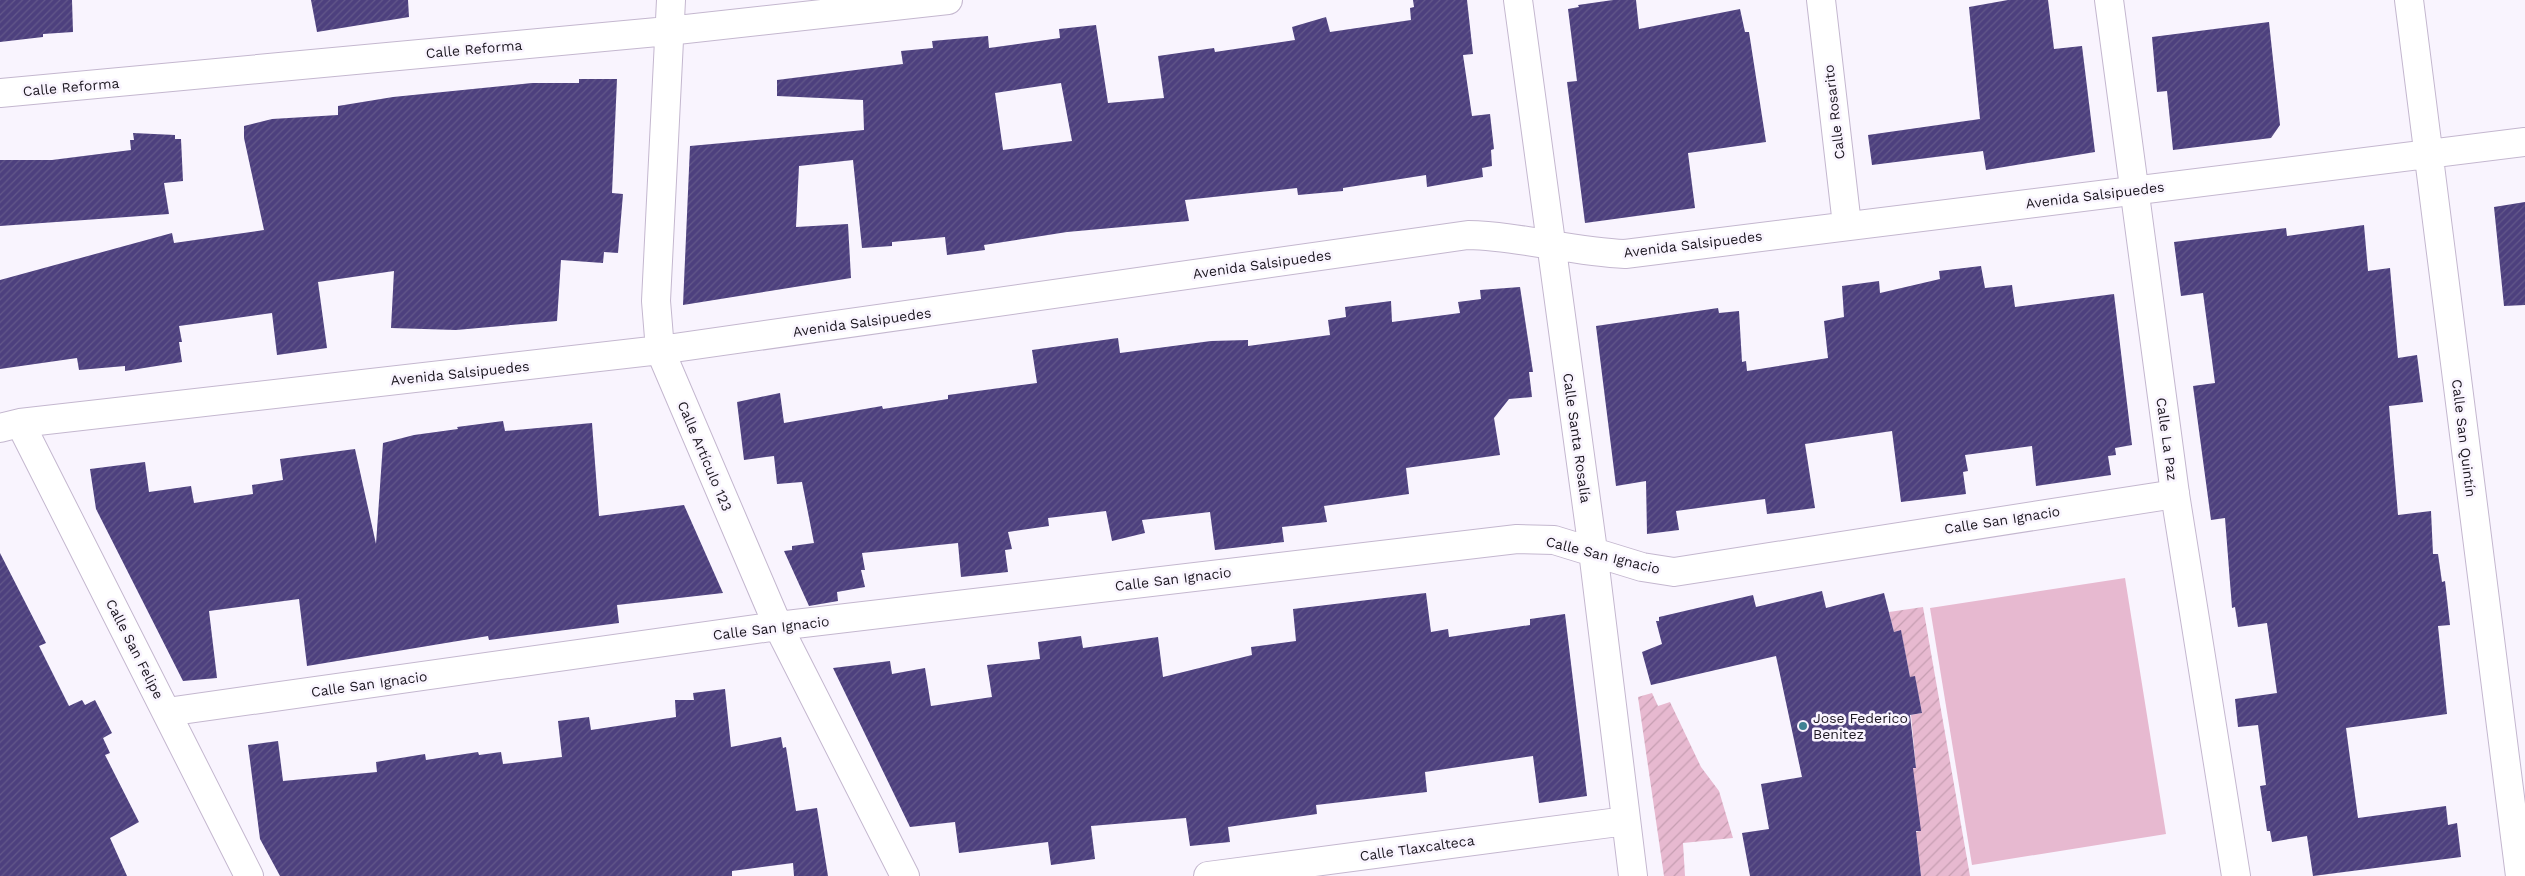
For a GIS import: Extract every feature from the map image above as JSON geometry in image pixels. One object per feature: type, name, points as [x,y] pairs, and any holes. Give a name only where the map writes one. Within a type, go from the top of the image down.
[{"type":"street","name":"Calle Artículo 123","points":[[671,0],[656,301],[660,350],[778,626],[905,876]]},
{"type":"street","name":"Calle Reforma","points":[[0,93],[668,31],[948,0]]},
{"type":"street","name":"Calle Santa Rosalía","points":[[1518,0],[1549,243],[1593,552],[1633,876]]},
{"type":"street","name":"Calle Rosarito","points":[[1821,0],[1847,225]]},
{"type":"street","name":"Calle La Paz","points":[[2109,0],[2174,494],[2236,876]]},
{"type":"street","name":"Calle San Quintín","points":[[2409,0],[2520,876]]},
{"type":"street","name":"Avenida Salsipuedes","points":[[10,425],[660,350],[1468,235],[1499,235],[1594,253],[1625,254],[2525,142]]},
{"type":"street","name":"Calle San Felipe","points":[[10,425],[167,712],[249,876]]},
{"type":"street","name":"Calle San Ignacio","points":[[167,712],[778,626],[1517,539],[1554,540],[1642,567],[1674,572],[2174,494]]},
{"type":"street","name":"Calle Tlaxcalteca","points":[[1222,875],[1626,821]]},
{"type":"shaded area","points":[[2125,578],[2166,834],[1972,865],[1930,608]]},
{"type":"shaded area","points":[[1923,607],[1970,876],[1921,876],[1916,832],[1920,831],[1906,769],[1916,768],[1911,715],[1922,713],[1915,677],[1910,677],[1901,631],[1894,632],[1889,612]]},
{"type":"shaded area","points":[[1652,693],[1658,706],[1670,702],[1701,767],[1719,791],[1733,838],[1683,843],[1685,876],[1664,876],[1638,697]]},
{"type":"building","points":[[0,0],[72,0],[73,32],[43,34],[43,37],[0,42]]},
{"type":"building","points":[[311,0],[408,0],[409,17],[317,32]]},
{"type":"building","points":[[1413,0],[1467,0],[1473,54],[1463,55],[1472,116],[1490,114],[1494,149],[1491,150],[1492,166],[1482,168],[1483,177],[1427,187],[1426,175],[1343,188],[1343,191],[1298,195],[1297,188],[1185,200],[1189,221],[1067,232],[984,245],[985,250],[947,255],[945,237],[892,242],[892,246],[862,248],[853,160],[799,166],[796,227],[848,224],[851,278],[683,305],[690,146],[864,130],[863,100],[777,96],[777,80],[903,64],[901,51],[933,48],[932,41],[988,36],[989,48],[1060,38],[1059,29],[1096,25],[1108,103],[1164,98],[1158,56],[1214,48],[1215,52],[1295,40],[1292,27],[1326,17],[1330,32],[1411,20],[1410,8],[1414,7]],"holes":[[[1061,83],[1072,141],[1003,150],[995,93]]]},
{"type":"building","points":[[1613,0],[1636,0],[1639,29],[1740,9],[1745,32],[1749,32],[1766,142],[1688,153],[1695,208],[1585,223],[1567,82],[1577,81],[1568,9],[1579,7],[1578,5]]},
{"type":"building","points":[[2008,0],[2048,0],[2054,49],[2082,46],[2095,152],[1986,170],[1983,151],[1872,165],[1868,135],[1980,119],[1969,7]]},
{"type":"building","points":[[2269,22],[2280,125],[2271,138],[2173,150],[2167,91],[2157,92],[2152,37]]},
{"type":"building","points":[[579,79],[617,79],[612,193],[623,194],[618,253],[604,252],[603,263],[561,260],[557,321],[456,330],[391,328],[394,271],[318,282],[327,348],[277,355],[272,313],[179,326],[182,342],[179,342],[182,362],[125,371],[125,366],[79,370],[77,358],[0,369],[0,280],[172,233],[174,243],[264,230],[244,138],[244,126],[272,119],[338,115],[338,106],[393,97],[532,83],[579,83]]},
{"type":"building","points":[[133,133],[175,135],[175,139],[181,139],[183,181],[164,183],[169,214],[0,226],[0,160],[52,160],[131,150],[130,140],[134,140]]},
{"type":"building","points":[[2525,202],[2525,305],[2504,306],[2494,207]]},
{"type":"building","points":[[2364,225],[2368,271],[2390,268],[2398,358],[2417,355],[2423,402],[2389,406],[2398,515],[2431,511],[2433,554],[2438,554],[2442,582],[2445,581],[2450,625],[2438,626],[2447,714],[2346,728],[2358,818],[2446,806],[2448,825],[2457,823],[2461,857],[2313,876],[2307,836],[2272,842],[2270,831],[2267,831],[2260,786],[2266,785],[2258,725],[2238,727],[2235,699],[2277,693],[2267,623],[2238,627],[2235,607],[2232,608],[2225,518],[2211,520],[2193,386],[2215,383],[2203,293],[2181,296],[2174,242],[2286,228],[2287,236]]},
{"type":"building","points":[[1981,266],[1985,288],[2012,285],[2015,307],[2114,294],[2132,445],[2115,448],[2116,455],[2108,456],[2111,475],[2036,486],[2032,446],[1965,455],[1968,471],[1963,472],[1966,494],[1901,502],[1892,431],[1805,444],[1815,508],[1767,514],[1765,499],[1676,511],[1679,530],[1647,534],[1646,481],[1616,486],[1596,326],[1718,308],[1719,313],[1739,311],[1742,362],[1746,361],[1747,371],[1828,358],[1824,321],[1844,317],[1842,286],[1879,281],[1880,293],[1940,279],[1939,271]]},
{"type":"building","points":[[1520,287],[1533,372],[1529,372],[1532,397],[1509,399],[1494,418],[1500,455],[1406,468],[1409,494],[1324,506],[1327,522],[1282,527],[1284,542],[1215,550],[1210,512],[1142,520],[1145,533],[1112,541],[1106,511],[1048,518],[1049,526],[1008,532],[1012,549],[1005,550],[1008,572],[961,577],[958,543],[862,553],[865,570],[861,570],[865,587],[837,592],[838,601],[809,606],[784,551],[792,550],[792,546],[814,543],[802,482],[777,484],[774,456],[744,460],[737,402],[780,393],[784,423],[882,406],[883,409],[948,399],[948,395],[1037,383],[1032,350],[1118,338],[1120,353],[1211,341],[1248,340],[1248,346],[1330,335],[1328,320],[1346,317],[1345,307],[1391,301],[1392,322],[1460,313],[1458,302],[1481,299],[1480,290]]},
{"type":"building","points":[[503,421],[505,431],[592,423],[599,516],[684,505],[723,593],[617,605],[619,623],[489,640],[488,636],[307,666],[299,599],[209,611],[217,678],[183,681],[96,509],[90,469],[145,462],[149,492],[191,486],[194,503],[253,494],[252,485],[283,480],[280,459],[355,449],[376,544],[383,443],[414,435],[458,429],[457,427]]},
{"type":"building","points":[[0,553],[46,643],[39,646],[69,706],[82,700],[85,705],[95,700],[112,733],[103,738],[110,753],[105,755],[139,822],[110,838],[127,876],[0,876]]},
{"type":"building","points":[[1822,591],[1826,608],[1884,593],[1894,632],[1901,630],[1910,677],[1915,676],[1922,713],[1910,715],[1916,768],[1913,768],[1921,831],[1916,831],[1921,876],[1750,876],[1742,833],[1769,829],[1761,784],[1802,777],[1776,656],[1651,685],[1642,652],[1662,644],[1656,621],[1659,621],[1659,617],[1753,595],[1756,607]]},
{"type":"building","points":[[1426,593],[1431,632],[1448,629],[1449,637],[1530,625],[1530,619],[1565,614],[1587,796],[1539,803],[1533,756],[1425,772],[1427,792],[1316,805],[1317,814],[1228,827],[1230,842],[1190,846],[1186,818],[1091,826],[1095,859],[1051,865],[1048,842],[959,853],[955,822],[910,827],[833,668],[890,661],[892,674],[925,668],[931,706],[992,697],[987,665],[1040,659],[1038,642],[1081,636],[1083,648],[1158,637],[1163,677],[1252,655],[1251,647],[1296,641],[1293,609]]},
{"type":"building","points":[[725,689],[731,747],[781,737],[783,748],[786,747],[796,811],[817,808],[828,876],[794,876],[793,863],[732,871],[732,876],[280,876],[260,839],[248,745],[278,741],[283,781],[377,772],[376,762],[425,754],[426,760],[478,752],[479,755],[501,752],[503,764],[562,757],[558,721],[589,717],[591,730],[676,717],[675,700],[694,700],[693,693]]},
{"type":"place","name":"Jose Federico Benitez","points":[[1803,726]]}]
